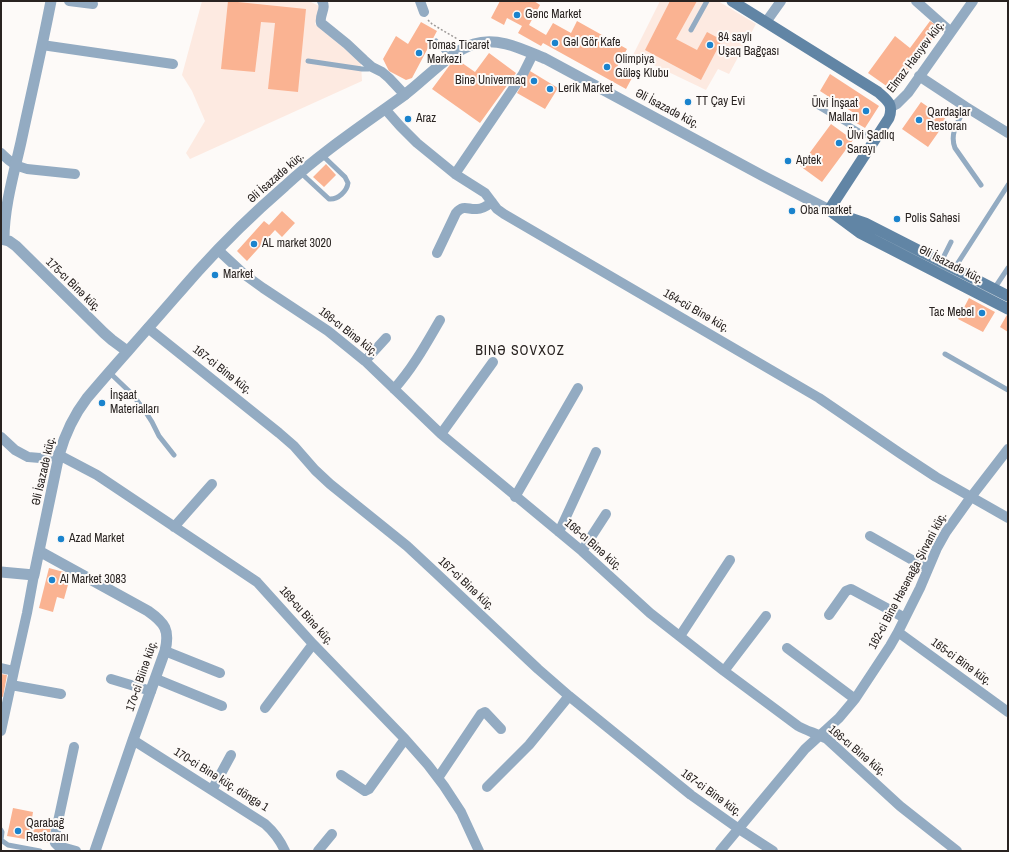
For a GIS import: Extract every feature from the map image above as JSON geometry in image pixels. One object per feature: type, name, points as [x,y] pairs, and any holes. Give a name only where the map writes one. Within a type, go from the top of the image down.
[{"type":"main road","points":[[732,1],[878,92],[889,103],[891,107],[889,118],[829,210],[863,228]]},
{"type":"main road","name":"Əli İsazadə küç.","points":[[863,228],[941,262],[1008,296]]},
{"type":"main road","name":"Əli İsazadə küç.","points":[[863,228],[1008,309]]},
{"type":"street","points":[[2,239],[15,165],[52,1]]},
{"type":"street","points":[[69,1],[93,4]]},
{"type":"street","points":[[322,1],[324,6],[321,16],[321,23],[341,38],[372,67],[382,72],[389,78],[404,95]]},
{"type":"street","points":[[420,1],[424,12]]},
{"type":"street","points":[[766,22],[781,1]]},
{"type":"street","points":[[916,1],[951,32]]},
{"type":"street","name":"Elmaz Hacıyev küç.","points":[[891,107],[901,100],[973,1]]},
{"type":"street","name":"Əli İsazadə küç.","points":[[1,731],[59,455],[62,443],[75,414],[127,351],[199,270],[250,218],[322,155],[404,95],[455,53],[474,44],[495,42],[518,48],[533,54],[565,69],[829,210]]},
{"type":"street","points":[[42,45],[173,64]]},
{"type":"street","points":[[455,174],[523,74],[533,54]]},
{"type":"street","points":[[919,76],[1008,133]]},
{"type":"street","name":"164-cü Binə küç.","points":[[385,109],[417,143],[455,174],[485,193],[497,209],[504,214],[819,398],[906,458],[1008,518]]},
{"type":"street","points":[[1,153],[15,165],[26,169],[75,174]]},
{"type":"street","points":[[437,253],[456,213],[460,209],[481,209],[492,202]]},
{"type":"street","name":"175-cı Binə küç.","points":[[2,239],[9,241],[16,246],[104,333],[127,351]]},
{"type":"street","name":"166-cı Binə küç.","points":[[218,250],[245,275],[328,331],[365,361],[441,434],[515,497],[582,551],[650,613],[798,726],[827,739],[900,806],[957,851]]},
{"type":"street","points":[[394,389],[406,376],[416,361],[440,320]]},
{"type":"street","name":"167-ci Binə küç.","points":[[148,328],[289,441],[330,484],[413,552],[538,669],[570,696],[691,795],[773,851]]},
{"type":"street","points":[[365,361],[386,338]]},
{"type":"street","points":[[441,434],[493,362]]},
{"type":"street","points":[[515,497],[578,388]]},
{"type":"street","points":[[1,437],[15,450],[28,457],[40,458],[59,455]]},
{"type":"street","name":"162-ci Binə Həsənağa Şirvani küç.","points":[[720,851],[805,749],[838,718],[855,699],[898,632],[946,532],[1008,449]]},
{"type":"street","points":[[559,532],[596,452]]},
{"type":"street","name":"169-cu Binə küç.","points":[[59,455],[97,475],[257,582],[313,644],[417,752],[444,786],[461,812],[479,851]]},
{"type":"street","points":[[174,526],[212,484]]},
{"type":"street","points":[[582,551],[606,514]]},
{"type":"street","points":[[870,536],[928,569]]},
{"type":"street","name":"17o-ci Biinə küç.","points":[[39,551],[148,611],[164,625],[168,638],[166,651],[133,740],[95,851]]},
{"type":"street","points":[[680,636],[730,560]]},
{"type":"street","points":[[1,572],[34,575]]},
{"type":"street","points":[[828,615],[846,591],[851,589],[905,618]]},
{"type":"street","points":[[724,671],[766,616]]},
{"type":"street","name":"165-ci Binə küç.","points":[[898,632],[1008,712]]},
{"type":"street","points":[[265,708],[313,644]]},
{"type":"street","points":[[787,648],[855,699]]},
{"type":"street","points":[[166,651],[220,673]]},
{"type":"street","points":[[1,668],[14,671]]},
{"type":"street","points":[[111,679],[151,691]]},
{"type":"street","points":[[156,679],[222,706]]},
{"type":"street","points":[[11,685],[61,694]]},
{"type":"street","points":[[487,787],[530,745],[570,696]]},
{"type":"street","points":[[438,778],[481,714],[485,712],[501,729]]},
{"type":"street","points":[[341,775],[365,791],[369,789],[405,739]]},
{"type":"street","name":"170-ci Binə küç. döngə 1","points":[[133,740],[265,824],[281,842],[285,851]]},
{"type":"street","points":[[74,747],[54,840],[58,846],[76,851]]},
{"type":"street","points":[[212,790],[231,755]]},
{"type":"street","points":[[318,851],[332,834]]},
{"type":"lane","points":[[692,30],[708,1]]},
{"type":"lane","points":[[436,41],[449,58]]},
{"type":"lane","points":[[308,61],[362,69],[372,67]]},
{"type":"lane","points":[[817,106],[874,140]]},
{"type":"lane","points":[[966,107],[952,135],[953,143],[981,185]]},
{"type":"lane","points":[[300,173],[330,199],[332,200],[337,198],[347,189],[348,183],[345,177],[322,155]]},
{"type":"lane","points":[[954,269],[1008,185]]},
{"type":"lane","points":[[941,262],[951,242]]},
{"type":"lane","points":[[994,289],[1008,268]]},
{"type":"lane","points":[[945,354],[1008,390]]},
{"type":"lane","points":[[109,372],[132,394],[145,411],[159,436],[174,455]]},
{"type":"lane","points":[[1,830],[1,840],[8,845],[40,851]]},
{"type":"path","points":[[424,12],[432,24],[469,46]]},
{"type":"shaded area","points":[[202,1],[309,1],[321,7],[315,24],[361,64],[362,81],[190,159],[186,153],[205,121],[192,91],[182,75]]},
{"type":"shaded area","points":[[660,1],[718,1],[756,24],[729,74],[718,69],[706,90],[633,55]]},
{"type":"building","points":[[228,1],[306,9],[298,92],[268,89],[275,23],[261,22],[255,72],[221,69]]},
{"type":"building","points":[[500,1],[534,1],[540,5],[529,25],[546,35],[553,23],[571,33],[577,21],[627,49],[617,67],[633,76],[626,89],[543,43],[541,46],[518,33],[522,26],[507,18],[504,25],[491,18]]},
{"type":"building","points":[[670,1],[697,1],[676,39],[697,50],[707,32],[722,40],[701,80],[645,50]]},
{"type":"building","points":[[930,21],[940,28],[895,92],[868,73],[895,36],[910,48]]},
{"type":"building","points":[[421,22],[437,31],[412,78],[406,80],[389,71],[383,59],[396,36],[408,44]]},
{"type":"building","points":[[489,53],[516,73],[480,123],[432,89],[455,58],[475,72]]},
{"type":"building","points":[[530,71],[558,88],[545,109],[517,93]]},
{"type":"building","points":[[830,74],[879,106],[865,128],[853,121],[857,115],[820,91]]},
{"type":"building","points":[[921,102],[947,120],[928,147],[902,129]]},
{"type":"building","points":[[831,124],[853,140],[822,182],[800,166]]},
{"type":"building","points":[[326,164],[336,175],[324,187],[313,177]]},
{"type":"building","points":[[282,211],[295,223],[282,237],[275,230],[247,261],[237,251],[264,221],[269,225]]},
{"type":"building","points":[[969,298],[995,312],[983,332],[958,319]]},
{"type":"building","points":[[1008,313],[1008,332],[1000,327]]},
{"type":"building","points":[[49,568],[71,574],[64,599],[57,597],[53,612],[39,608]]},
{"type":"building","points":[[1,674],[7,675],[3,697],[1,696]]},
{"type":"building","points":[[13,808],[33,812],[31,824],[51,828],[48,843],[7,836]]},
{"type":"place","name":"Gənc Market","points":[[517,15]]},
{"type":"place","name":"Gəl Gör Kafe","points":[[555,43]]},
{"type":"place","name":"84 saylı Uşaq Bağçası","points":[[710,45]]},
{"type":"place","name":"Tomas Ticarət Mərkəzi","points":[[419,53]]},
{"type":"place","name":"Olimpiya Güləş Klubu","points":[[607,67]]},
{"type":"place","name":"Binə Univermaq","points":[[534,81]]},
{"type":"place","name":"Lerik Market","points":[[550,89]]},
{"type":"place","name":"TT Çay Evi","points":[[688,102]]},
{"type":"place","name":"Ülvi İnşaat Malları","points":[[866,111]]},
{"type":"place","name":"Araz","points":[[408,119]]},
{"type":"place","name":"Qardaşlar Restoran","points":[[919,120]]},
{"type":"place","name":"Ülvi Şadlıq Sarayı","points":[[839,143]]},
{"type":"place","name":"Aptek","points":[[788,161]]},
{"type":"place","name":"Oba market","points":[[792,211]]},
{"type":"place","name":"Polis Sahəsi","points":[[897,219]]},
{"type":"place","name":"AL market 3020","points":[[254,244]]},
{"type":"place","name":"Market","points":[[215,275]]},
{"type":"place","name":"Tac Mebel","points":[[982,313]]},
{"type":"place","name":"İnşaat Materialları","points":[[102,403]]},
{"type":"place","name":"Azad Market","points":[[61,539]]},
{"type":"place","name":"Al Market 3083","points":[[52,580]]},
{"type":"place","name":"Qarabağ Restoranı","points":[[18,831]]},
{"type":"district","name":"BINƏ SOVXOZ","points":[[520,351]]}]
